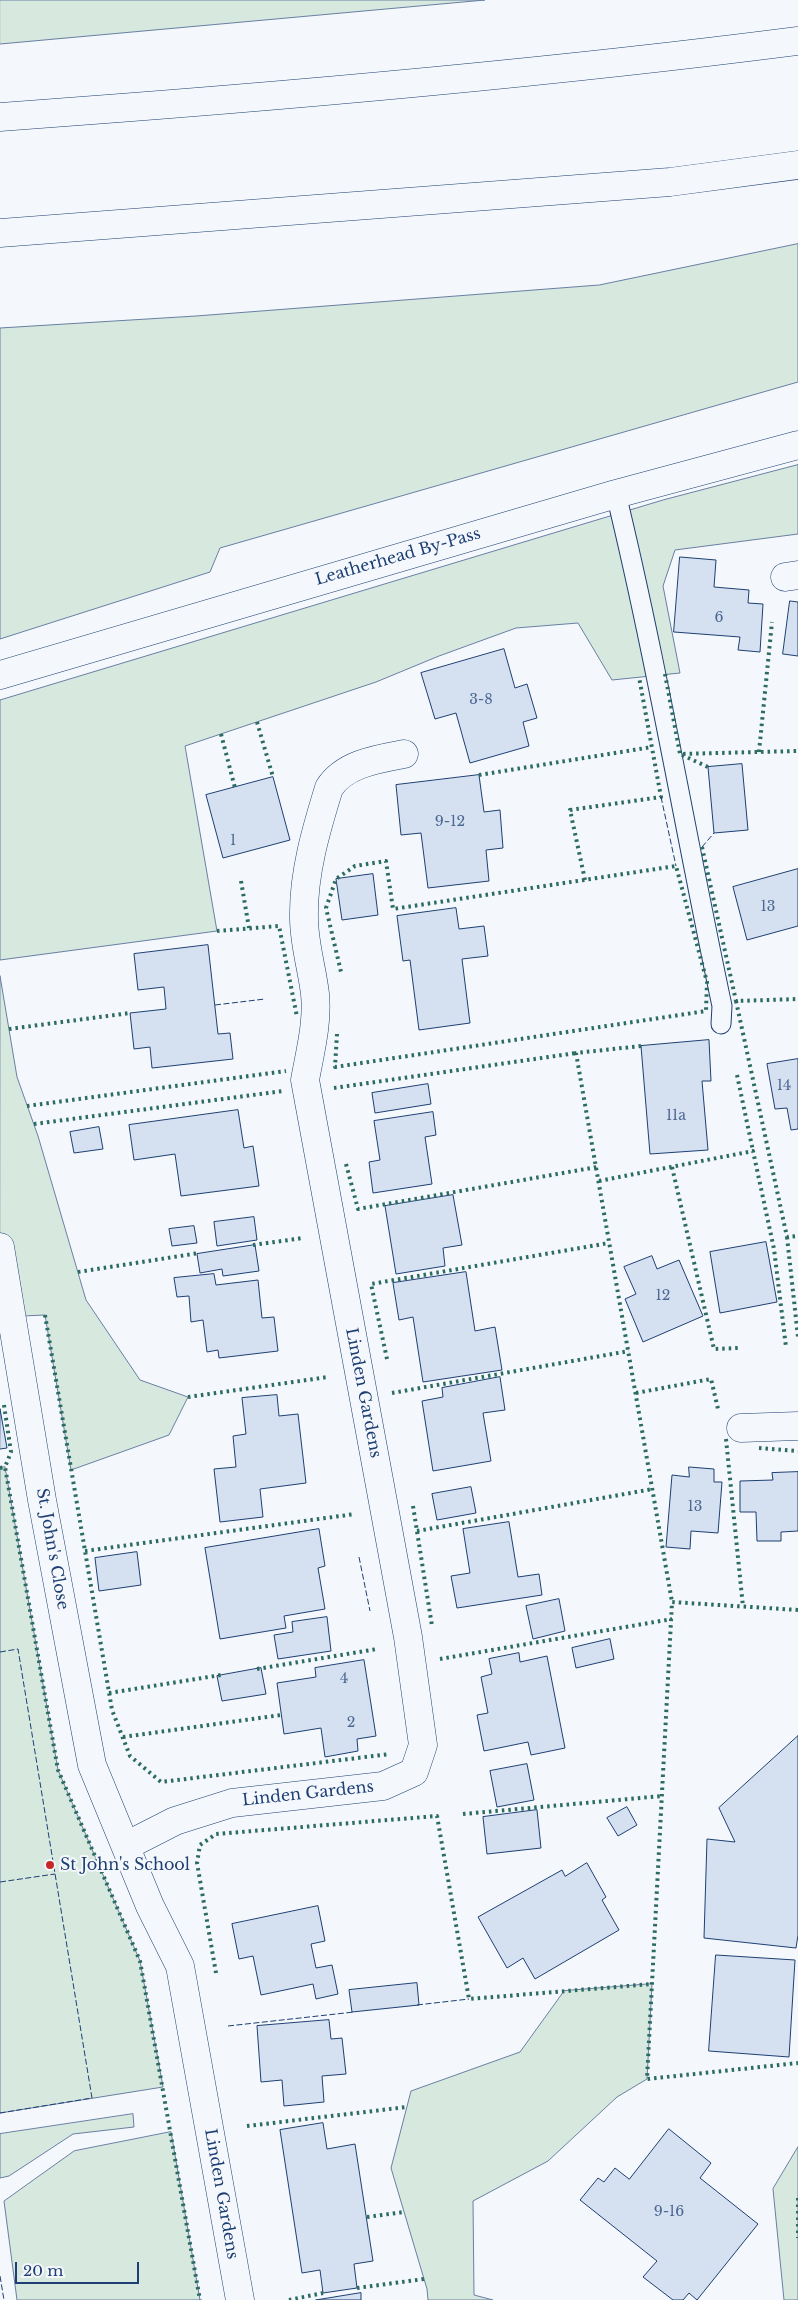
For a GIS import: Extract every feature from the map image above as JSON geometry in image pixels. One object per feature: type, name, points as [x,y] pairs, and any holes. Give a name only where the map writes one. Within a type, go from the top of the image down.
[{"type":"main road","points":[[0,117],[261,98],[638,62],[798,41]]},
{"type":"main road","points":[[0,233],[670,182],[798,164]]},
{"type":"main road","name":"Leatherhead By-Pass","points":[[0,675],[616,494],[798,445]]},
{"type":"main road","name":"Linden Gardens","points":[[240,2300],[180,1966],[150,1906],[126,1846],[175,1821],[232,1803],[383,1786],[414,1772],[424,1745],[408,1637],[305,1080],[315,1017],[315,993],[308,959],[304,919],[305,882],[329,788],[336,776],[351,768],[404,754]]},
{"type":"main road","name":"St. John's Close","points":[[0,1247],[42,1500],[92,1765],[126,1846]]},
{"type":"main road","points":[[741,1428],[798,1426]]},
{"type":"lane","points":[[616,494],[633,561],[681,810],[722,1006],[720,1024]]},
{"type":"shaded area","points":[[0,0],[485,0],[0,44]]},
{"type":"shaded area","points":[[798,244],[798,382],[220,548],[210,572],[0,639],[0,328],[196,316],[599,285]]},
{"type":"shaded area","points":[[798,465],[798,534],[675,550],[663,586],[680,673],[612,680],[578,623],[516,628],[439,656],[376,682],[185,746],[217,931],[0,960],[0,700],[663,500]]},
{"type":"shaded area","points":[[0,976],[17,1077],[38,1136],[86,1300],[140,1380],[188,1397],[169,1435],[71,1470],[45,1315],[0,1317]]},
{"type":"shaded area","points":[[5,1467],[58,1770],[140,1961],[163,2087],[0,2113],[0,1468]]},
{"type":"shaded area","points":[[652,1984],[647,2079],[617,2097],[548,2161],[473,2201],[474,2295],[493,2300],[428,2300],[427,2289],[391,2168],[411,2091],[520,2052],[564,1991]]},
{"type":"shaded area","points":[[133,2114],[134,2127],[73,2134],[9,2176],[0,2178],[0,2134]]},
{"type":"shaded area","points":[[171,2132],[200,2300],[17,2300],[4,2201],[74,2151]]},
{"type":"shaded area","points":[[798,2147],[798,2300],[784,2300],[773,2189]]},
{"type":"building","points":[[680,557],[716,560],[714,587],[749,590],[748,603],[763,604],[760,652],[738,650],[740,637],[674,632]]},
{"type":"building","points":[[790,601],[798,602],[798,656],[783,654]]},
{"type":"building","points":[[504,649],[515,688],[527,684],[537,718],[523,722],[529,746],[470,763],[456,713],[435,719],[421,673]]},
{"type":"building","points":[[742,764],[748,830],[714,833],[708,767]]},
{"type":"building","points":[[479,775],[484,812],[500,810],[503,848],[486,850],[489,881],[428,888],[421,833],[401,835],[396,785]]},
{"type":"building","points":[[273,777],[290,840],[223,858],[206,795]]},
{"type":"building","points":[[798,869],[798,926],[747,940],[733,887]]},
{"type":"building","points":[[373,874],[378,915],[342,920],[336,879]]},
{"type":"building","points":[[456,908],[459,929],[484,926],[488,956],[462,959],[470,1023],[419,1030],[410,960],[403,961],[397,916]]},
{"type":"building","points":[[208,945],[218,1034],[230,1033],[233,1059],[152,1068],[150,1047],[134,1049],[130,1013],[166,1009],[164,987],[138,990],[134,954]]},
{"type":"building","points":[[709,1040],[711,1081],[702,1081],[708,1150],[650,1154],[641,1046]]},
{"type":"building","points":[[798,1059],[798,1129],[791,1130],[787,1108],[775,1109],[767,1064]]},
{"type":"building","points":[[428,1084],[431,1104],[375,1113],[372,1093]]},
{"type":"building","points":[[238,1110],[244,1148],[253,1146],[259,1186],[181,1196],[175,1154],[134,1160],[129,1125]]},
{"type":"building","points":[[433,1112],[436,1135],[425,1137],[432,1184],[373,1193],[369,1162],[380,1160],[374,1121]]},
{"type":"building","points":[[99,1127],[103,1149],[74,1153],[70,1132]]},
{"type":"building","points":[[453,1195],[462,1245],[443,1248],[445,1266],[396,1274],[385,1206]]},
{"type":"building","points":[[254,1217],[257,1240],[217,1246],[214,1222]]},
{"type":"building","points":[[194,1226],[197,1243],[172,1246],[169,1229]]},
{"type":"building","points":[[766,1242],[777,1302],[720,1313],[710,1252]]},
{"type":"building","points":[[255,1245],[259,1271],[223,1276],[222,1269],[200,1273],[197,1254]]},
{"type":"building","points":[[652,1256],[657,1269],[679,1260],[703,1316],[643,1342],[625,1299],[636,1294],[624,1267]]},
{"type":"building","points":[[466,1272],[475,1331],[495,1327],[502,1370],[423,1382],[413,1317],[399,1320],[393,1283]]},
{"type":"building","points":[[214,1274],[216,1285],[258,1280],[262,1318],[274,1317],[278,1351],[219,1358],[218,1350],[207,1352],[203,1320],[191,1322],[189,1296],[177,1297],[174,1278]]},
{"type":"building","points":[[500,1377],[505,1410],[483,1413],[491,1461],[433,1471],[422,1401],[443,1397],[442,1388]]},
{"type":"building","points":[[277,1395],[279,1416],[298,1414],[306,1483],[260,1489],[263,1517],[220,1522],[214,1469],[236,1467],[233,1436],[246,1434],[242,1398]]},
{"type":"building","points":[[0,1409],[7,1448],[0,1449]]},
{"type":"building","points":[[689,1467],[714,1469],[714,1482],[722,1482],[718,1533],[691,1531],[690,1549],[666,1547],[672,1475],[689,1477]]},
{"type":"building","points":[[798,1472],[798,1531],[781,1532],[781,1541],[757,1541],[756,1512],[740,1512],[740,1481],[773,1480],[772,1473]]},
{"type":"building","points":[[471,1487],[476,1513],[437,1520],[432,1494]]},
{"type":"building","points":[[509,1522],[518,1577],[539,1574],[542,1595],[457,1608],[451,1576],[470,1573],[463,1529]]},
{"type":"building","points":[[319,1529],[325,1566],[318,1568],[325,1609],[284,1616],[286,1628],[220,1639],[205,1548]]},
{"type":"building","points":[[137,1552],[141,1585],[99,1591],[95,1558]]},
{"type":"building","points":[[559,1599],[565,1631],[533,1639],[526,1606]]},
{"type":"building","points":[[327,1617],[331,1651],[278,1659],[274,1635],[293,1632],[292,1622]]},
{"type":"building","points":[[610,1639],[614,1659],[576,1668],[572,1648]]},
{"type":"building","points":[[519,1653],[520,1662],[547,1656],[565,1748],[531,1755],[528,1742],[484,1751],[477,1715],[488,1713],[481,1677],[492,1674],[489,1659]]},
{"type":"building","points":[[364,1660],[376,1736],[357,1739],[358,1751],[325,1757],[321,1728],[284,1734],[277,1683],[316,1677],[315,1668]]},
{"type":"building","points":[[261,1668],[266,1694],[222,1701],[217,1676]]},
{"type":"building","points":[[798,1736],[798,1935],[796,1948],[704,1938],[707,1839],[735,1842],[719,1808]]},
{"type":"building","points":[[527,1764],[534,1800],[497,1807],[490,1771]]},
{"type":"building","points":[[627,1807],[637,1825],[618,1836],[607,1818]]},
{"type":"building","points":[[537,1810],[541,1848],[487,1854],[483,1817]]},
{"type":"building","points":[[587,1863],[606,1897],[602,1900],[619,1930],[535,1979],[523,1958],[507,1968],[478,1917],[562,1870],[565,1876]]},
{"type":"building","points":[[318,1906],[325,1941],[311,1944],[316,1968],[332,1965],[338,1994],[316,1999],[313,1984],[261,1995],[253,1956],[239,1959],[232,1924]]},
{"type":"building","points":[[716,1955],[795,1960],[789,2057],[709,2051]]},
{"type":"building","points":[[417,1983],[419,2005],[352,2012],[349,1990]]},
{"type":"building","points":[[329,2020],[331,2039],[342,2038],[346,2074],[322,2076],[324,2102],[284,2106],[282,2080],[261,2082],[257,2026]]},
{"type":"building","points":[[323,2123],[327,2149],[355,2144],[373,2261],[354,2264],[357,2288],[323,2293],[320,2270],[302,2273],[280,2130]]},
{"type":"building","points":[[669,2129],[711,2163],[700,2178],[758,2224],[697,2300],[689,2293],[683,2300],[673,2300],[643,2277],[657,2261],[580,2200],[598,2178],[604,2182],[615,2168],[629,2179]]},
{"type":"building","points":[[361,2293],[361,2300],[316,2300]]},
{"type":"hedge","points":[[759,752],[772,622]]},
{"type":"hedge","points":[[665,674],[680,754],[798,751]]},
{"type":"hedge","points":[[585,880],[570,810],[661,797],[639,677]]},
{"type":"hedge","points":[[257,722],[273,777]]},
{"type":"hedge","points":[[221,734],[235,788]]},
{"type":"hedge","points":[[479,775],[652,747]]},
{"type":"hedge","points":[[682,755],[708,767]]},
{"type":"hedge","points":[[702,847],[736,1001],[798,999]]},
{"type":"hedge","points":[[337,1034],[335,1067],[706,1011],[707,982],[676,866],[393,909],[386,861],[355,866],[336,879],[326,908],[341,972]]},
{"type":"hedge","points":[[241,881],[249,928]]},
{"type":"hedge","points":[[217,931],[279,926],[297,1017]]},
{"type":"hedge","points":[[736,1001],[787,1237],[798,1236]]},
{"type":"hedge","points":[[9,1029],[130,1013]]},
{"type":"hedge","points":[[641,1046],[576,1053],[672,1602]]},
{"type":"hedge","points":[[334,1088],[576,1053]]},
{"type":"hedge","points":[[27,1106],[286,1071]]},
{"type":"hedge","points":[[737,1075],[753,1151]]},
{"type":"hedge","points":[[34,1124],[283,1091]]},
{"type":"hedge","points":[[599,1181],[753,1151],[774,1249],[786,1347]]},
{"type":"hedge","points":[[346,1164],[358,1209],[597,1167]]},
{"type":"hedge","points":[[672,1167],[714,1349],[738,1348]]},
{"type":"hedge","points":[[787,1237],[798,1337]]},
{"type":"hedge","points":[[253,1245],[303,1238]]},
{"type":"hedge","points":[[387,1359],[371,1284],[609,1243]]},
{"type":"hedge","points":[[78,1272],[199,1253]]},
{"type":"hedge","points":[[45,1315],[112,1710],[130,1756],[161,1782],[390,1754]]},
{"type":"hedge","points":[[392,1393],[629,1351]]},
{"type":"hedge","points":[[188,1397],[328,1377]]},
{"type":"hedge","points":[[636,1393],[711,1379],[718,1409]]},
{"type":"hedge","points":[[4,1405],[11,1452],[5,1467]]},
{"type":"hedge","points":[[726,1439],[743,1607]]},
{"type":"hedge","points":[[759,1448],[798,1451]]},
{"type":"hedge","points":[[0,1468],[5,1467],[58,1770],[140,1961],[200,2300]]},
{"type":"hedge","points":[[417,1531],[653,1489]]},
{"type":"hedge","points":[[413,1506],[432,1626]]},
{"type":"hedge","points":[[85,1551],[355,1514]]},
{"type":"hedge","points":[[798,1610],[672,1602],[647,2079],[798,2063]]},
{"type":"hedge","points":[[440,1659],[672,1619]]},
{"type":"hedge","points":[[257,1669],[377,1649]]},
{"type":"hedge","points":[[109,1693],[221,1675]]},
{"type":"hedge","points":[[123,1737],[281,1715]]},
{"type":"hedge","points":[[463,1814],[662,1796]]},
{"type":"hedge","points":[[216,1973],[197,1863],[200,1845],[216,1834],[437,1816],[469,1999],[652,1984]]},
{"type":"hedge","points":[[247,2126],[407,2107]]},
{"type":"hedge","points":[[798,2198],[798,2238]]},
{"type":"hedge","points":[[367,2217],[404,2212]]},
{"type":"hedge","points":[[357,2288],[424,2279]]},
{"type":"hedge","points":[[289,2300],[323,2293]]},
{"type":"fence","points":[[661,797],[676,866]]},
{"type":"fence","points":[[702,847],[714,833]]},
{"type":"fence","points":[[215,1005],[265,999]]},
{"type":"fence","points":[[359,1557],[370,1611]]},
{"type":"fence","points":[[0,1652],[18,1649],[92,2098],[0,2113]]},
{"type":"fence","points":[[0,1882],[55,1874]]},
{"type":"fence","points":[[417,2005],[469,1999]]},
{"type":"fence","points":[[228,2026],[354,2012]]},
{"type":"fence","points":[[0,2276],[4,2300]]},
{"type":"place","name":"St John's School","points":[[50,1865]]}]
